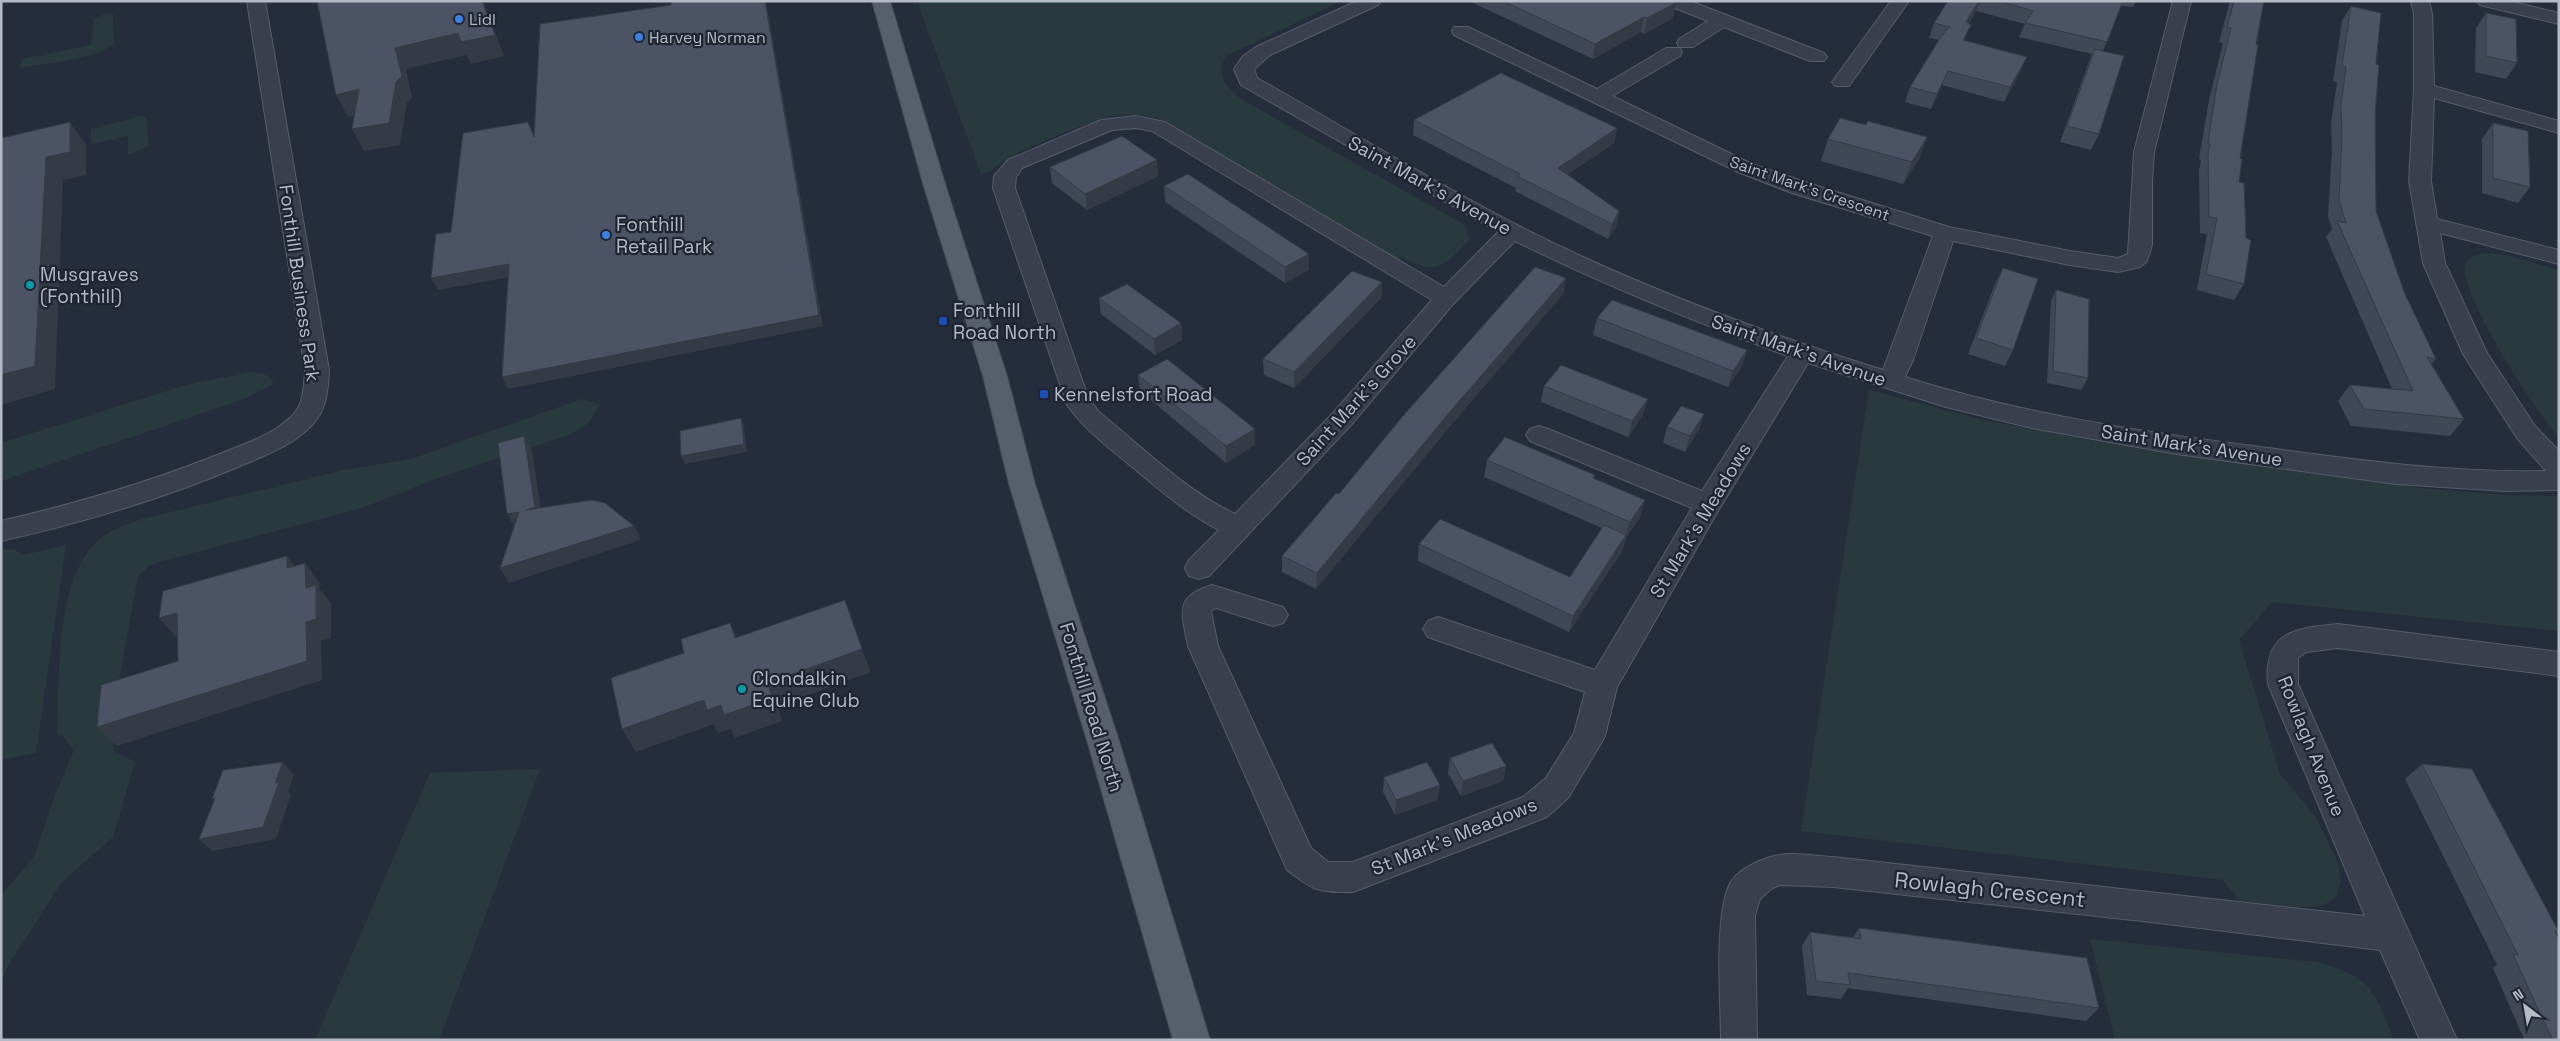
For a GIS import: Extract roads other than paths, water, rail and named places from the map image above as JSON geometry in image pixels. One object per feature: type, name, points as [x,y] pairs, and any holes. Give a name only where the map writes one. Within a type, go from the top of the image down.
[{"type":"main road","name":"Fonthill Road North","points":[[881,1],[935,187],[996,376],[1022,484],[1104,744],[1192,1040]]},
{"type":"street","name":"Fonthill Business Park","points":[[1,531],[30,525],[129,495],[252,452],[292,430],[304,418],[315,396],[317,370],[256,1]]},
{"type":"street","name":"Saint Mark's Avenue","points":[[1372,1],[1263,51],[1250,60],[1244,69],[1248,81],[1512,231],[1643,292],[1802,353],[1890,382],[1946,399],[2032,419],[2176,445],[2405,476],[2505,482],[2559,480]]},
{"type":"street","points":[[1673,1],[1817,57]]},
{"type":"street","points":[[1842,82],[1900,1]]},
{"type":"street","name":"Saint Mark's Crescent","points":[[1461,31],[1745,168],[1945,233],[2099,264],[2118,265],[2132,262],[2139,256],[2142,245],[2141,181],[2144,152],[2182,1]]},
{"type":"street","points":[[2420,1],[2423,14],[2424,89],[2420,181],[2434,262],[2475,354],[2526,432],[2559,468]]},
{"type":"street","points":[[2486,1],[2559,19]]},
{"type":"street","points":[[1597,97],[1722,20]]},
{"type":"street","points":[[2424,89],[2559,127]]},
{"type":"street","points":[[1238,527],[1205,510],[1179,491],[1090,418],[1076,399],[1004,188],[1005,176],[1015,164],[1108,124],[1136,122],[1158,126],[1446,298]]},
{"type":"street","points":[[2427,223],[2559,257]]},
{"type":"street","name":"Saint Mark's Grove","points":[[1199,568],[1342,419],[1446,298],[1512,231]]},
{"type":"street","points":[[1890,382],[1901,360],[1945,233]]},
{"type":"street","name":"St Mark's Meadows","points":[[1273,615],[1212,596],[1196,607],[1203,646],[1299,859],[1322,877],[1353,878],[1535,807],[1557,788],[1589,736],[1602,685],[1708,504],[1802,353]]},
{"type":"street","points":[[1539,435],[1708,504]]},
{"type":"street","points":[[1438,629],[1602,685]]},
{"type":"street","name":"Rowlagh Avenue","points":[[2439,1040],[2391,935],[2283,684],[2280,666],[2282,655],[2290,646],[2306,640],[2338,636],[2559,664]]},
{"type":"street","name":"Rowlagh Crescent","points":[[1739,1040],[1738,915],[1745,890],[1759,878],[1778,870],[1833,872],[2122,903],[2391,935]]},
{"type":"place","name":"Lidl","points":[[459,19]]},
{"type":"place","name":"Harvey Norman","points":[[639,37]]},
{"type":"place","name":"Fonthill Retail Park","points":[[606,235]]},
{"type":"place","name":"Musgraves (Fonthill)","points":[[30,285]]},
{"type":"place","name":"Fonthill Road North","points":[[943,321]]},
{"type":"place","name":"Kennelsfort Road","points":[[1044,394]]},
{"type":"place","name":"Clondalkin Equine Club","points":[[742,689]]}]
